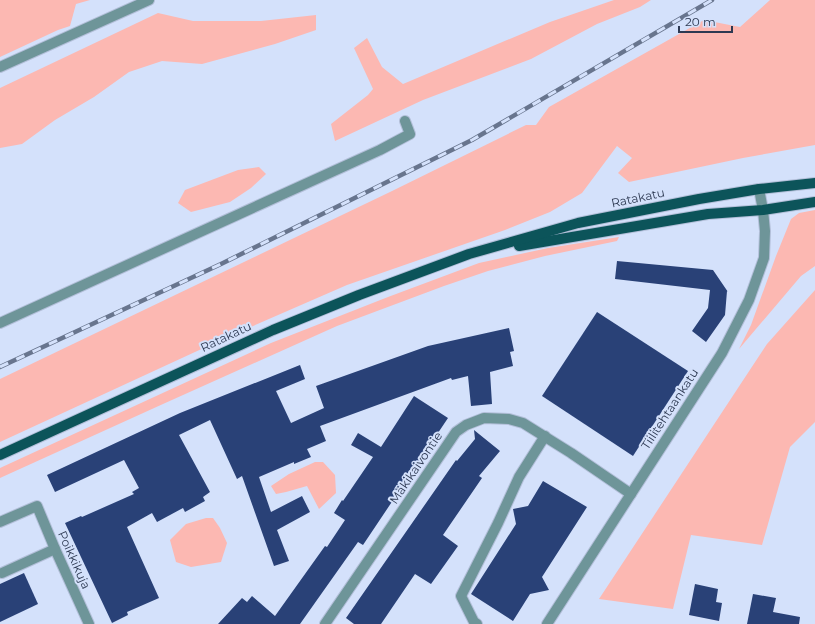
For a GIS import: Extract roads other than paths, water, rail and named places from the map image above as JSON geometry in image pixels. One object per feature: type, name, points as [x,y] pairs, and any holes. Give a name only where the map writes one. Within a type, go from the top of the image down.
[{"type":"main road","name":"Ratakatu","points":[[0,455],[273,330],[359,295],[469,254],[578,223],[699,199],[759,189],[815,183]]},
{"type":"main road","name":"Ratakatu","points":[[469,254],[708,214],[763,210],[815,202]]},
{"type":"street","points":[[0,67],[149,0]]},
{"type":"street","points":[[0,323],[380,150],[410,134],[405,121]]},
{"type":"street","name":"Tiilitehtaankatu","points":[[547,624],[722,353],[749,300],[764,258],[765,231],[759,189]]},
{"type":"street","name":"Mäkikaivontie","points":[[326,624],[456,432],[466,425],[484,418],[509,419],[523,423],[571,453],[631,494]]},
{"type":"street","points":[[477,624],[474,622],[461,596],[498,523],[519,477],[545,436]]},
{"type":"street","name":"Poikkikuja","points":[[0,522],[37,506],[89,624]]},
{"type":"street","points":[[2,573],[55,549]]},
{"type":"railway","points":[[0,367],[221,264],[472,140],[712,0]]}]
